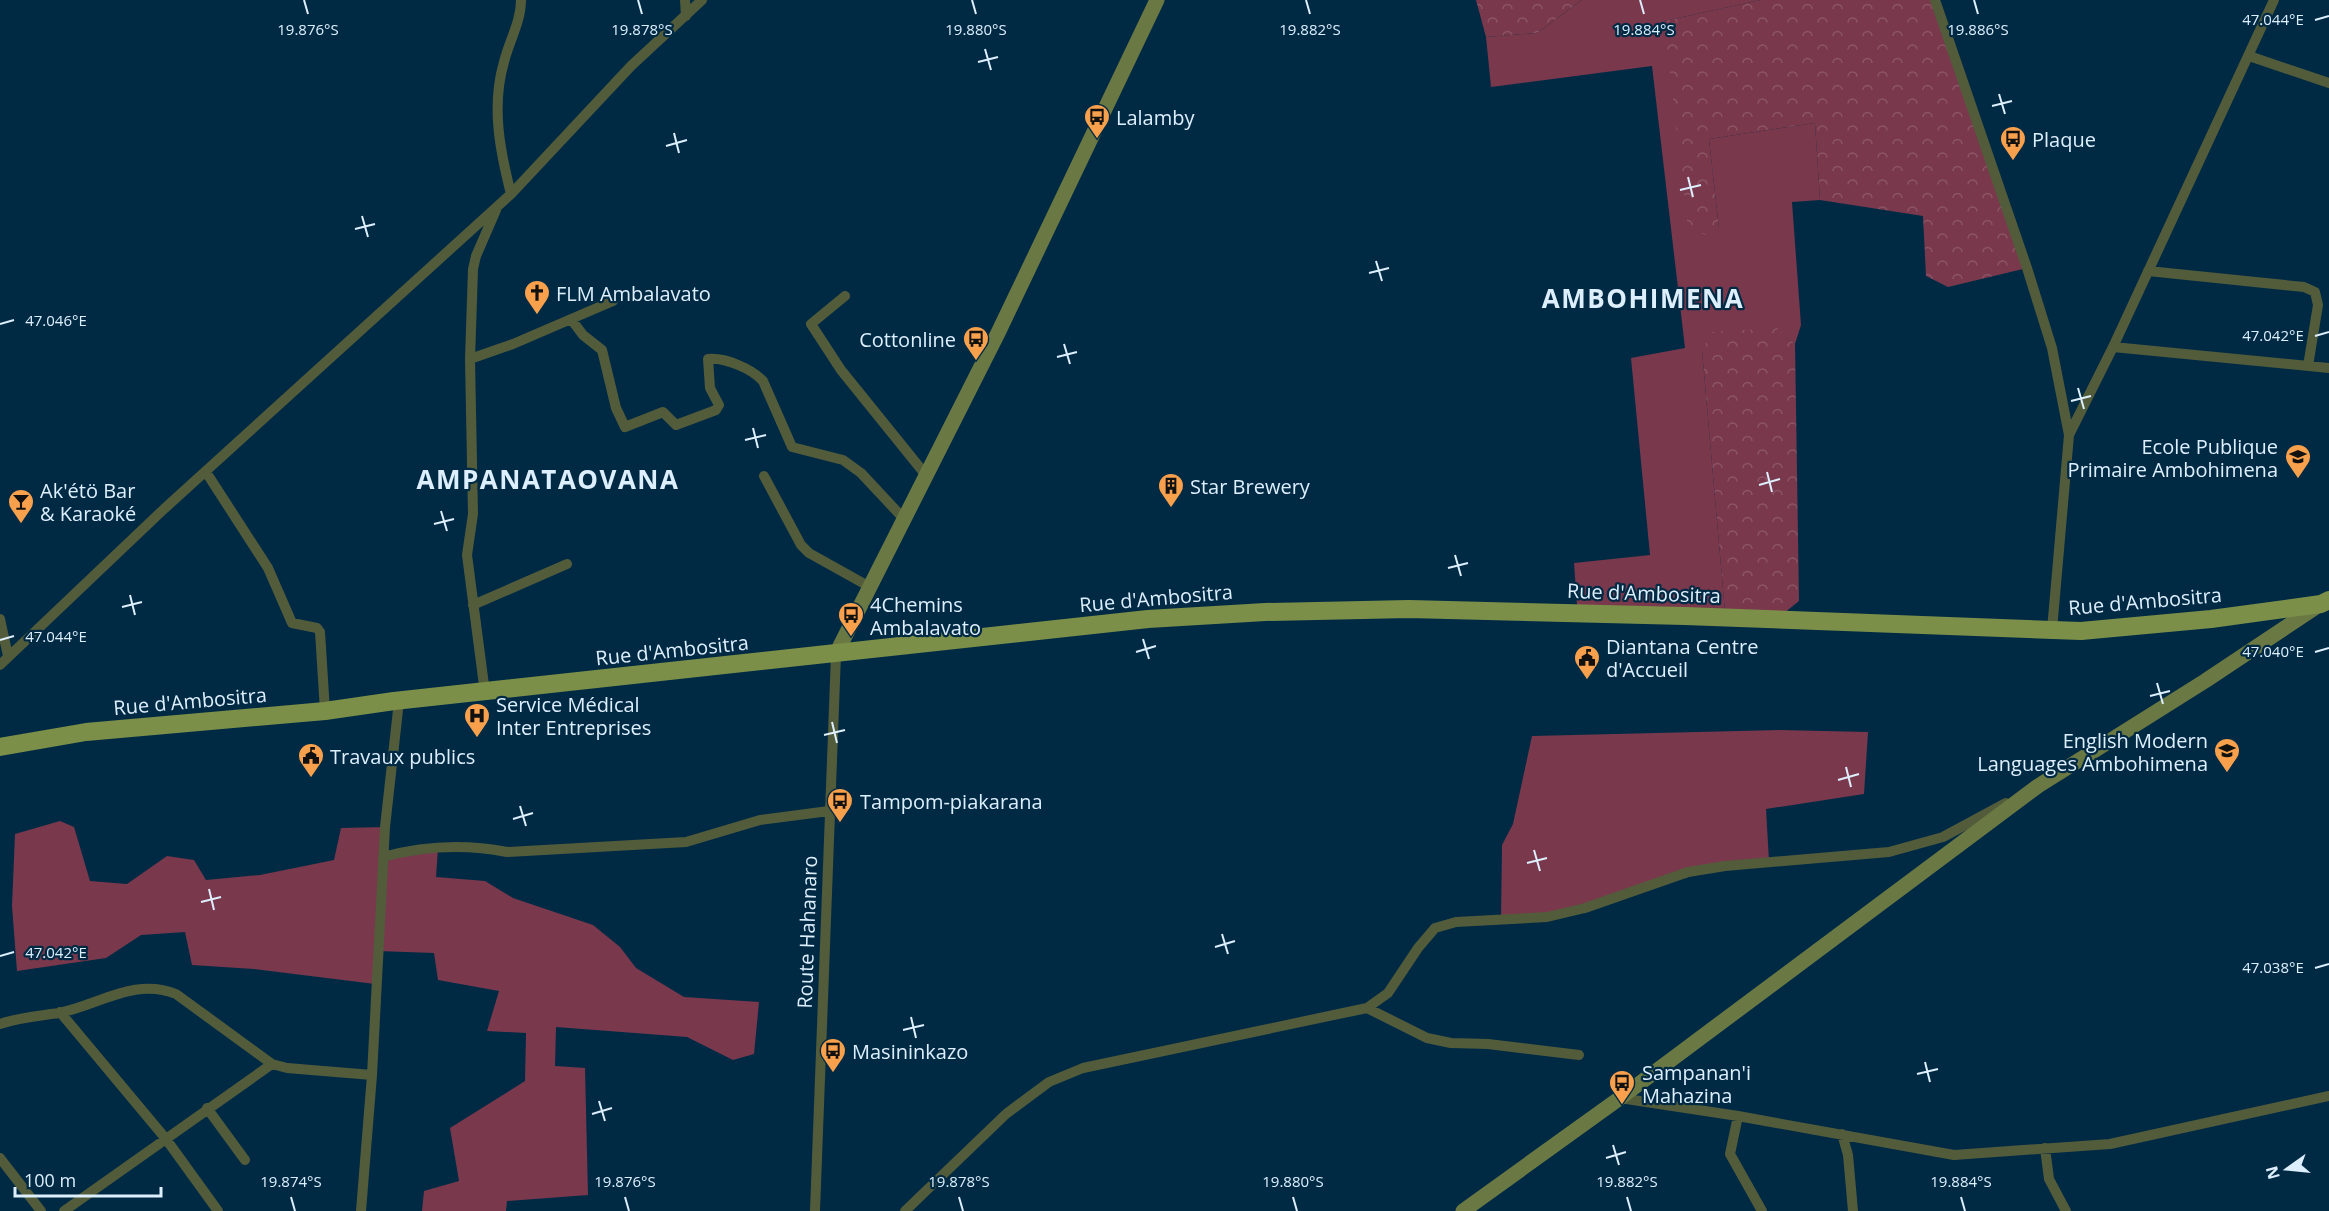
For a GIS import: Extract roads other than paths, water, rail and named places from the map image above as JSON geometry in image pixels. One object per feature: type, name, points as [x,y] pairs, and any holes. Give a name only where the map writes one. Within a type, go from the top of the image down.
[{"type":"main road","points":[[836,654],[998,333],[1157,0]]},
{"type":"main road","points":[[1463,1211],[1620,1098],[2038,786],[2325,602]]},
{"type":"main road","name":"Rue d'Ambositra","points":[[0,747],[86,732],[325,711],[1148,619],[1336,610],[1612,613],[2052,630],[2108,630],[2325,602]]},
{"type":"street","points":[[512,194],[499,144],[499,103],[503,63],[518,22],[521,0]]},
{"type":"street","points":[[685,0],[686,16]]},
{"type":"street","points":[[0,665],[206,472],[512,194],[632,66],[702,0]]},
{"type":"street","points":[[1935,0],[2052,348],[2069,435],[2052,630]]},
{"type":"street","points":[[2069,435],[2113,347],[2274,0]]},
{"type":"street","points":[[2248,56],[2329,83]]},
{"type":"street","points":[[485,693],[467,555],[473,514],[470,359],[473,269],[476,256],[498,206]]},
{"type":"street","points":[[2148,271],[2304,287],[2315,292],[2318,305],[2308,366]]},
{"type":"street","points":[[845,296],[811,324],[841,370],[925,474]]},
{"type":"street","points":[[470,359],[613,302]]},
{"type":"street","points":[[572,319],[583,335],[602,350],[616,408],[625,427],[655,413],[663,412],[676,425],[716,410],[719,405],[710,388],[708,359],[717,358],[756,374],[764,381],[792,447],[843,460],[861,473],[904,519]]},
{"type":"street","points":[[2113,347],[2329,368]]},
{"type":"street","points":[[206,472],[268,568],[292,623],[317,628],[320,632],[325,711]]},
{"type":"street","points":[[764,476],[801,545],[809,553],[870,587]]},
{"type":"street","points":[[473,604],[567,564]]},
{"type":"street","points":[[0,619],[8,656]]},
{"type":"street","name":"Route Hahanaro","points":[[815,1211],[836,654]]},
{"type":"street","points":[[361,1211],[372,1075],[383,857],[399,701]]},
{"type":"street","points":[[905,1211],[1006,1114],[1049,1082],[1083,1068],[1367,1008],[1388,993],[1418,948],[1435,928],[1456,922],[1547,917],[1585,908],[1688,872],[1725,866],[1889,852],[1943,837],[2038,786]]},
{"type":"street","points":[[383,857],[412,849],[479,846],[507,852],[686,842],[760,820],[829,811]]},
{"type":"street","points":[[0,1024],[20,1017],[60,1012],[133,989],[166,990],[176,994],[272,1064],[287,1068],[372,1075]]},
{"type":"street","points":[[1367,1008],[1427,1038],[1450,1043],[1488,1044],[1579,1055]]},
{"type":"street","points":[[60,1012],[166,1139],[218,1211]]},
{"type":"street","points":[[64,1211],[272,1064]]},
{"type":"street","points":[[1620,1098],[1738,1116],[1954,1155],[2110,1144],[2329,1096]]},
{"type":"street","points":[[207,1108],[245,1160]]},
{"type":"street","points":[[1738,1116],[1730,1154],[1762,1211]]},
{"type":"street","points":[[1842,1134],[1848,1155],[1853,1211]]},
{"type":"street","points":[[2045,1148],[2049,1179],[2066,1211]]},
{"type":"street","points":[[0,1158],[41,1211]]},
{"type":"place","name":"Lalamby","points":[[1097,140]]},
{"type":"place","name":"Plaque","points":[[2013,162]]},
{"type":"place","name":"FLM Ambalavato","points":[[537,316]]},
{"type":"place","name":"Cottonline","points":[[976,362]]},
{"type":"place","name":"Ecole Publique Primaire Ambohimena","points":[[2298,480]]},
{"type":"place","name":"Star Brewery","points":[[1171,509]]},
{"type":"place","name":"Ak'étö Bar & Karaoké","points":[[21,525]]},
{"type":"place","name":"4Chemins Ambalavato","points":[[851,638]]},
{"type":"place","name":"Diantana Centre d'Accueil","points":[[1587,681]]},
{"type":"place","name":"Service Médical Inter Entreprises","points":[[477,739]]},
{"type":"place","name":"English Modern Languages Ambohimena","points":[[2227,774]]},
{"type":"place","name":"Travaux publics","points":[[311,779]]},
{"type":"place","name":"Tampom-piakarana","points":[[840,824]]},
{"type":"place","name":"Masininkazo","points":[[833,1074]]},
{"type":"place","name":"Sampanan'i Mahazina","points":[[1622,1106]]},
{"type":"district","name":"AMBOHIMENA","points":[[1643,298]]},
{"type":"district","name":"AMPANATAOVANA","points":[[548,479]]}]
